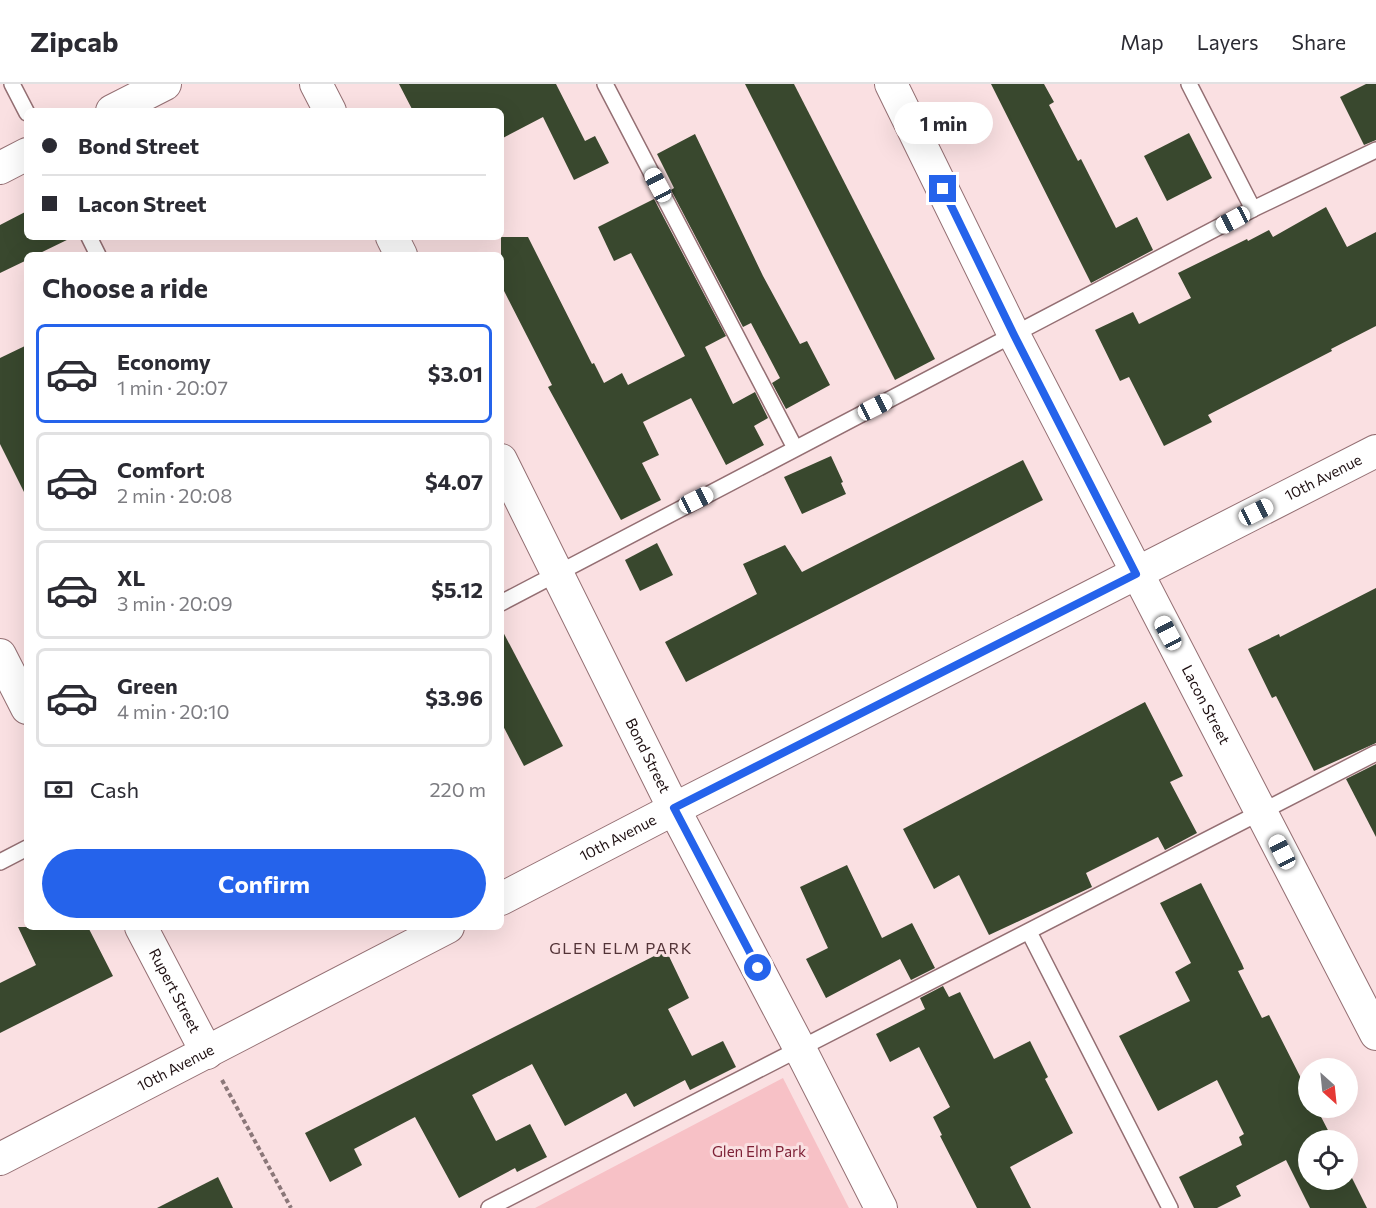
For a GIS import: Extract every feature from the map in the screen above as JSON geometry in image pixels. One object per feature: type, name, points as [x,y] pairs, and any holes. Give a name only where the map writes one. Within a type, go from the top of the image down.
[{"type":"street","points":[[118,108],[165,84]]},
{"type":"street","points":[[316,84],[328,108]]},
{"type":"street","name":"Lacon Street","points":[[891,84],[1014,335],[1136,574],[1376,1034]]},
{"type":"street","points":[[0,168],[24,156]]},
{"type":"street","name":"10th Avenue","points":[[504,897],[674,808],[1376,451]]},
{"type":"street","name":"Bond Street","points":[[504,466],[674,808],[881,1208]]},
{"type":"street","points":[[0,655],[24,702]]},
{"type":"street","name":"Rupert Street","points":[[143,930],[207,1053]]},
{"type":"street","name":"10th Avenue","points":[[0,1159],[442,930]]},
{"type":"lane","points":[[12,84],[24,108]]},
{"type":"lane","points":[[605,84],[795,448]]},
{"type":"lane","points":[[1190,84],[1253,209]]},
{"type":"lane","points":[[504,601],[1253,209],[1376,150]]},
{"type":"lane","points":[[489,1208],[1376,753]]},
{"type":"lane","points":[[0,862],[24,850]]},
{"type":"lane","points":[[1029,932],[1170,1208]]},
{"type":"path","points":[[207,1053],[291,1208]]},
{"type":"green space","name":"Glen Elm Park","points":[[783,1078],[849,1208],[535,1208]]},
{"type":"building","points":[[399,84],[556,84],[585,141],[595,136],[609,163],[574,180],[543,117],[504,137],[504,108],[411,108]]},
{"type":"building","points":[[745,84],[794,84],[935,359],[895,380]]},
{"type":"building","points":[[991,84],[1044,84],[1054,102],[1049,105],[1078,161],[1081,159],[1116,228],[1137,217],[1153,250],[1091,283]]},
{"type":"building","points":[[1366,84],[1376,84],[1376,140],[1364,145],[1340,97]]},
{"type":"building","points":[[1189,133],[1212,178],[1167,201],[1144,156]]},
{"type":"building","points":[[695,134],[763,276],[800,344],[807,341],[830,385],[786,409],[772,383],[780,378],[751,323],[743,327],[671,190],[674,188],[657,154]]},
{"type":"building","points":[[654,199],[726,336],[705,347],[733,404],[755,392],[768,418],[754,426],[764,445],[726,465],[691,398],[643,422],[659,455],[642,463],[661,500],[621,520],[548,387],[552,385],[504,291],[504,252],[501,252],[501,240],[504,240],[504,237],[528,237],[592,364],[594,363],[604,383],[622,373],[628,385],[685,356],[631,253],[614,261],[598,227]]},
{"type":"building","points":[[1326,207],[1347,247],[1376,232],[1376,326],[1208,415],[1212,422],[1164,446],[1129,377],[1120,381],[1095,330],[1133,312],[1139,324],[1191,298],[1178,273],[1269,230],[1273,237]]},
{"type":"building","points":[[24,213],[24,240],[67,240],[42,252],[24,252],[24,261],[0,273],[0,225]]},
{"type":"building","points":[[24,346],[24,492],[0,444],[0,358]]},
{"type":"building","points":[[831,456],[846,494],[802,514],[784,477]]},
{"type":"building","points":[[1023,460],[1043,500],[686,682],[665,642],[757,594],[743,564],[785,545],[802,572]]},
{"type":"building","points":[[657,543],[673,575],[640,591],[625,560]]},
{"type":"building","points":[[1376,588],[1376,743],[1314,771],[1276,696],[1272,698],[1248,649],[1279,634],[1280,637]]},
{"type":"building","points":[[504,634],[563,746],[524,766],[504,728]]},
{"type":"building","points":[[1145,702],[1183,776],[1170,782],[1197,833],[1165,850],[1158,837],[1086,873],[1092,887],[989,935],[959,875],[934,889],[903,829]]},
{"type":"building","points":[[1376,764],[1376,837],[1346,779]]},
{"type":"building","points":[[847,865],[882,938],[912,923],[935,968],[911,980],[900,959],[826,998],[806,959],[828,948],[800,887]]},
{"type":"building","points":[[1201,883],[1242,964],[1244,969],[1238,971],[1262,1018],[1269,1015],[1298,1072],[1298,1118],[1322,1118],[1328,1130],[1298,1130],[1298,1184],[1286,1160],[1236,1186],[1241,1196],[1217,1208],[1194,1208],[1179,1177],[1242,1145],[1239,1137],[1244,1134],[1217,1080],[1158,1111],[1119,1036],[1190,1001],[1175,972],[1191,963],[1160,903]]},
{"type":"building","points":[[18,927],[24,927],[24,930],[90,930],[113,976],[0,1033],[0,983],[36,965]]},
{"type":"building","points":[[666,950],[689,998],[668,1009],[692,1056],[723,1041],[736,1067],[690,1090],[685,1080],[634,1107],[626,1093],[565,1126],[532,1064],[472,1095],[496,1141],[530,1124],[547,1157],[517,1172],[515,1168],[459,1198],[415,1117],[354,1149],[362,1165],[330,1182],[305,1133]]},
{"type":"building","points":[[943,986],[949,997],[960,992],[994,1059],[1030,1041],[1048,1077],[1045,1079],[1073,1133],[1010,1167],[1031,1208],[977,1208],[940,1136],[942,1135],[933,1117],[950,1107],[919,1047],[890,1062],[876,1034],[925,1009],[920,998]]},
{"type":"building","points":[[218,1177],[233,1208],[157,1208]]},
{"type":"building","points":[[1301,1190],[1358,1190],[1367,1208],[1310,1208]]},
{"type":"district","name":"GLEN ELM PARK","points":[[621,948]]},
{"type":"route","points":[[758,968],[674,808],[1136,574],[1014,335],[943,189]]}]
